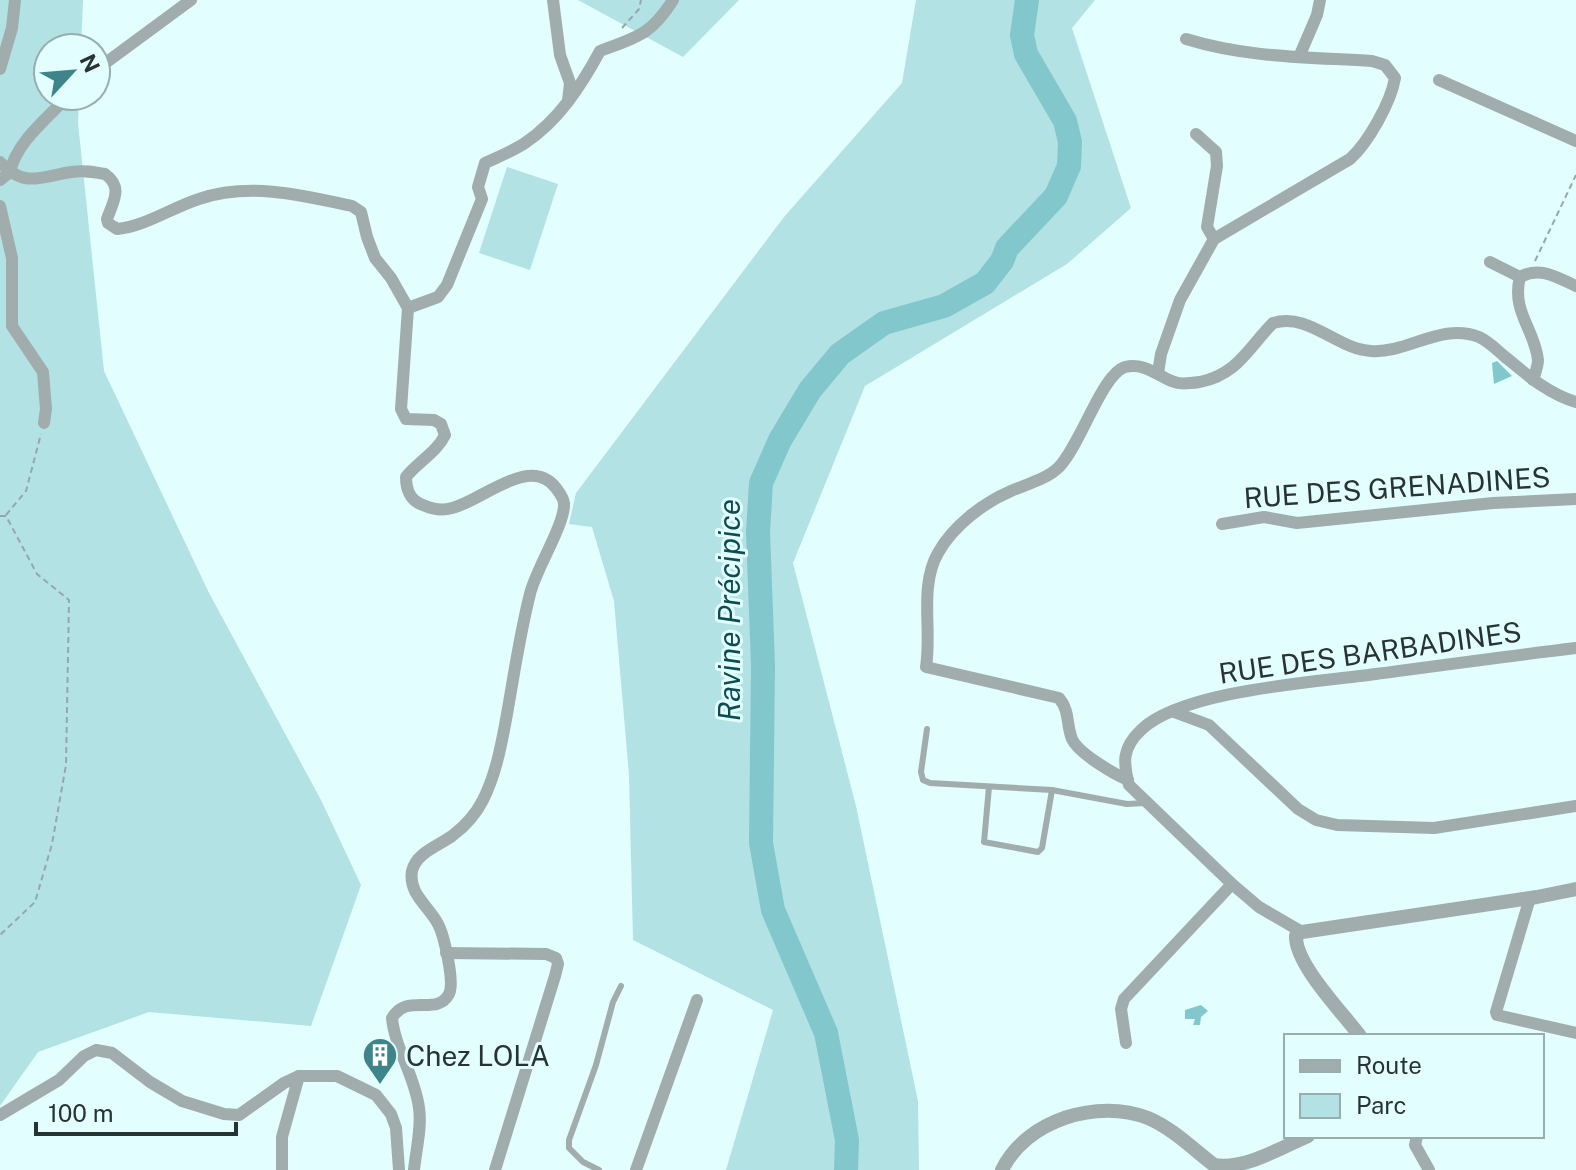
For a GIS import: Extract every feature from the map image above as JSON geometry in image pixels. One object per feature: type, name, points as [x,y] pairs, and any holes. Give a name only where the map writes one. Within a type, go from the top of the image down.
[{"type":"street","points":[[0,69],[12,28],[15,0]]},
{"type":"street","points":[[112,58],[191,0]]},
{"type":"street","points":[[553,0],[560,55],[570,83],[568,104]]},
{"type":"street","points":[[408,308],[438,297],[447,285],[482,199],[478,187],[485,163],[526,143],[568,104],[600,51],[647,32],[673,0]]},
{"type":"street","points":[[1299,57],[1320,0]]},
{"type":"street","points":[[1158,373],[1161,354],[1180,300],[1214,239],[1350,159],[1360,150],[1392,92],[1395,78],[1385,65],[1372,61],[1278,58],[1212,47],[1186,39]]},
{"type":"street","points":[[1439,80],[1576,141]]},
{"type":"street","points":[[5,176],[22,146],[53,112]]},
{"type":"street","points":[[1196,134],[1216,152],[1217,166],[1207,227],[1214,239]]},
{"type":"street","points":[[0,162],[5,176]]},
{"type":"street","points":[[5,176],[30,180],[72,172],[105,174],[116,185],[117,192],[107,219],[117,229],[170,213],[195,200],[229,191],[282,192],[352,206],[361,212],[375,258],[408,308],[401,409],[406,419],[434,420],[441,424],[445,435],[440,446],[406,477],[406,490],[418,504],[435,509],[451,509],[509,480],[524,477],[541,477],[551,481],[562,495],[564,504],[530,591],[496,768],[483,801],[473,817],[453,835],[420,856],[412,870],[412,885],[440,926],[451,984],[448,995],[434,1005],[410,1004],[400,1008],[392,1018],[393,1034],[412,1078],[419,1109],[414,1170]]},
{"type":"street","points":[[0,206],[12,258],[12,326],[43,372],[44,423]]},
{"type":"street","points":[[1490,262],[1525,274],[1544,271],[1576,286]]},
{"type":"street","points":[[1525,274],[1517,289],[1518,302],[1538,361],[1533,380]]},
{"type":"street","points":[[1302,932],[1259,907],[1146,803],[1128,780],[1112,773],[1076,746],[1066,706],[1059,698],[926,667],[929,647],[927,583],[938,551],[969,517],[989,502],[1055,471],[1068,458],[1113,374],[1126,367],[1144,367],[1182,385],[1215,379],[1234,368],[1273,323],[1283,320],[1297,320],[1337,340],[1374,352],[1450,333],[1467,333],[1483,339],[1533,380],[1576,402]]},
{"type":"street","name":"RUE DES GRENADINES","points":[[1222,524],[1264,517],[1297,523],[1493,503],[1576,499]]},
{"type":"street","name":"RUE DES BARBADINES","points":[[1128,780],[1123,764],[1129,744],[1141,729],[1156,719],[1226,694],[1576,648]]},
{"type":"street","points":[[1174,712],[1209,725],[1298,809],[1316,820],[1337,825],[1434,828],[1576,806]]},
{"type":"street","points":[[1126,1043],[1121,1009],[1124,999],[1232,884]]},
{"type":"street","points":[[1358,1034],[1302,962],[1296,948],[1296,936],[1302,932],[1576,889]]},
{"type":"street","points":[[1530,898],[1497,1015],[1576,1033]]},
{"type":"street","points":[[446,953],[546,954],[556,958],[555,976],[495,1170]]},
{"type":"street","points":[[636,1170],[697,1000]]},
{"type":"street","points":[[0,1115],[59,1080],[84,1056],[96,1050],[112,1053],[150,1082],[182,1101],[224,1114],[239,1115],[299,1076],[337,1076],[376,1095],[391,1114],[396,1128],[399,1170]]},
{"type":"street","points":[[282,1170],[282,1137],[299,1076]]},
{"type":"street","points":[[1002,1170],[1013,1152],[1033,1136],[1057,1121],[1090,1112],[1121,1112],[1149,1118],[1214,1165],[1227,1167],[1250,1161],[1303,1138]]},
{"type":"street","points":[[1417,1138],[1415,1145],[1429,1170]]},
{"type":"lane","points":[[927,729],[921,772],[923,780],[1052,790],[1127,804],[1146,803]]},
{"type":"lane","points":[[989,787],[984,842],[1038,852],[1042,848],[1052,790]]},
{"type":"lane","points":[[599,1170],[575,1156],[569,1148],[569,1140],[596,1065],[613,1002],[621,986]]},
{"type":"path","points":[[620,30],[639,9],[641,0]]},
{"type":"path","points":[[1525,274],[1576,175]]},
{"type":"path","points":[[6,516],[26,491],[44,423]]},
{"type":"path","points":[[0,516],[6,516]]},
{"type":"path","points":[[0,935],[35,902],[52,844],[66,765],[69,600],[37,574],[6,516]]},
{"type":"green space","points":[[0,0],[83,0],[82,32],[32,32],[32,112],[78,112],[104,371],[209,593],[321,800],[361,885],[311,1026],[149,1012],[38,1052],[0,1106]]},
{"type":"green space","points":[[578,0],[739,0],[683,57]]},
{"type":"green space","points":[[916,0],[1095,0],[1072,28],[1131,208],[1067,264],[865,386],[793,563],[856,806],[918,1101],[919,1170],[726,1170],[773,1010],[633,940],[629,775],[614,601],[592,527],[569,524],[576,493],[784,217],[902,83]]},
{"type":"green space","points":[[507,167],[558,184],[530,270],[479,253]]},
{"type":"shaded area","points":[[1497,361],[1512,376],[1494,384],[1492,363]]},
{"type":"shaded area","points":[[1201,1005],[1208,1011],[1201,1017],[1200,1025],[1193,1025],[1195,1019],[1185,1019],[1185,1010]]},
{"type":"waterway","name":"Ravine Précipice","points":[[846,1170],[847,1140],[826,1033],[773,910],[761,843],[763,665],[758,532],[761,483],[780,440],[810,390],[840,354],[884,323],[944,306],[985,283],[1002,261],[1007,248],[1056,196],[1069,166],[1070,142],[1065,121],[1026,54],[1022,35],[1027,0]]},
{"type":"place","name":"Chez LOLA","points":[[380,1086]]}]
